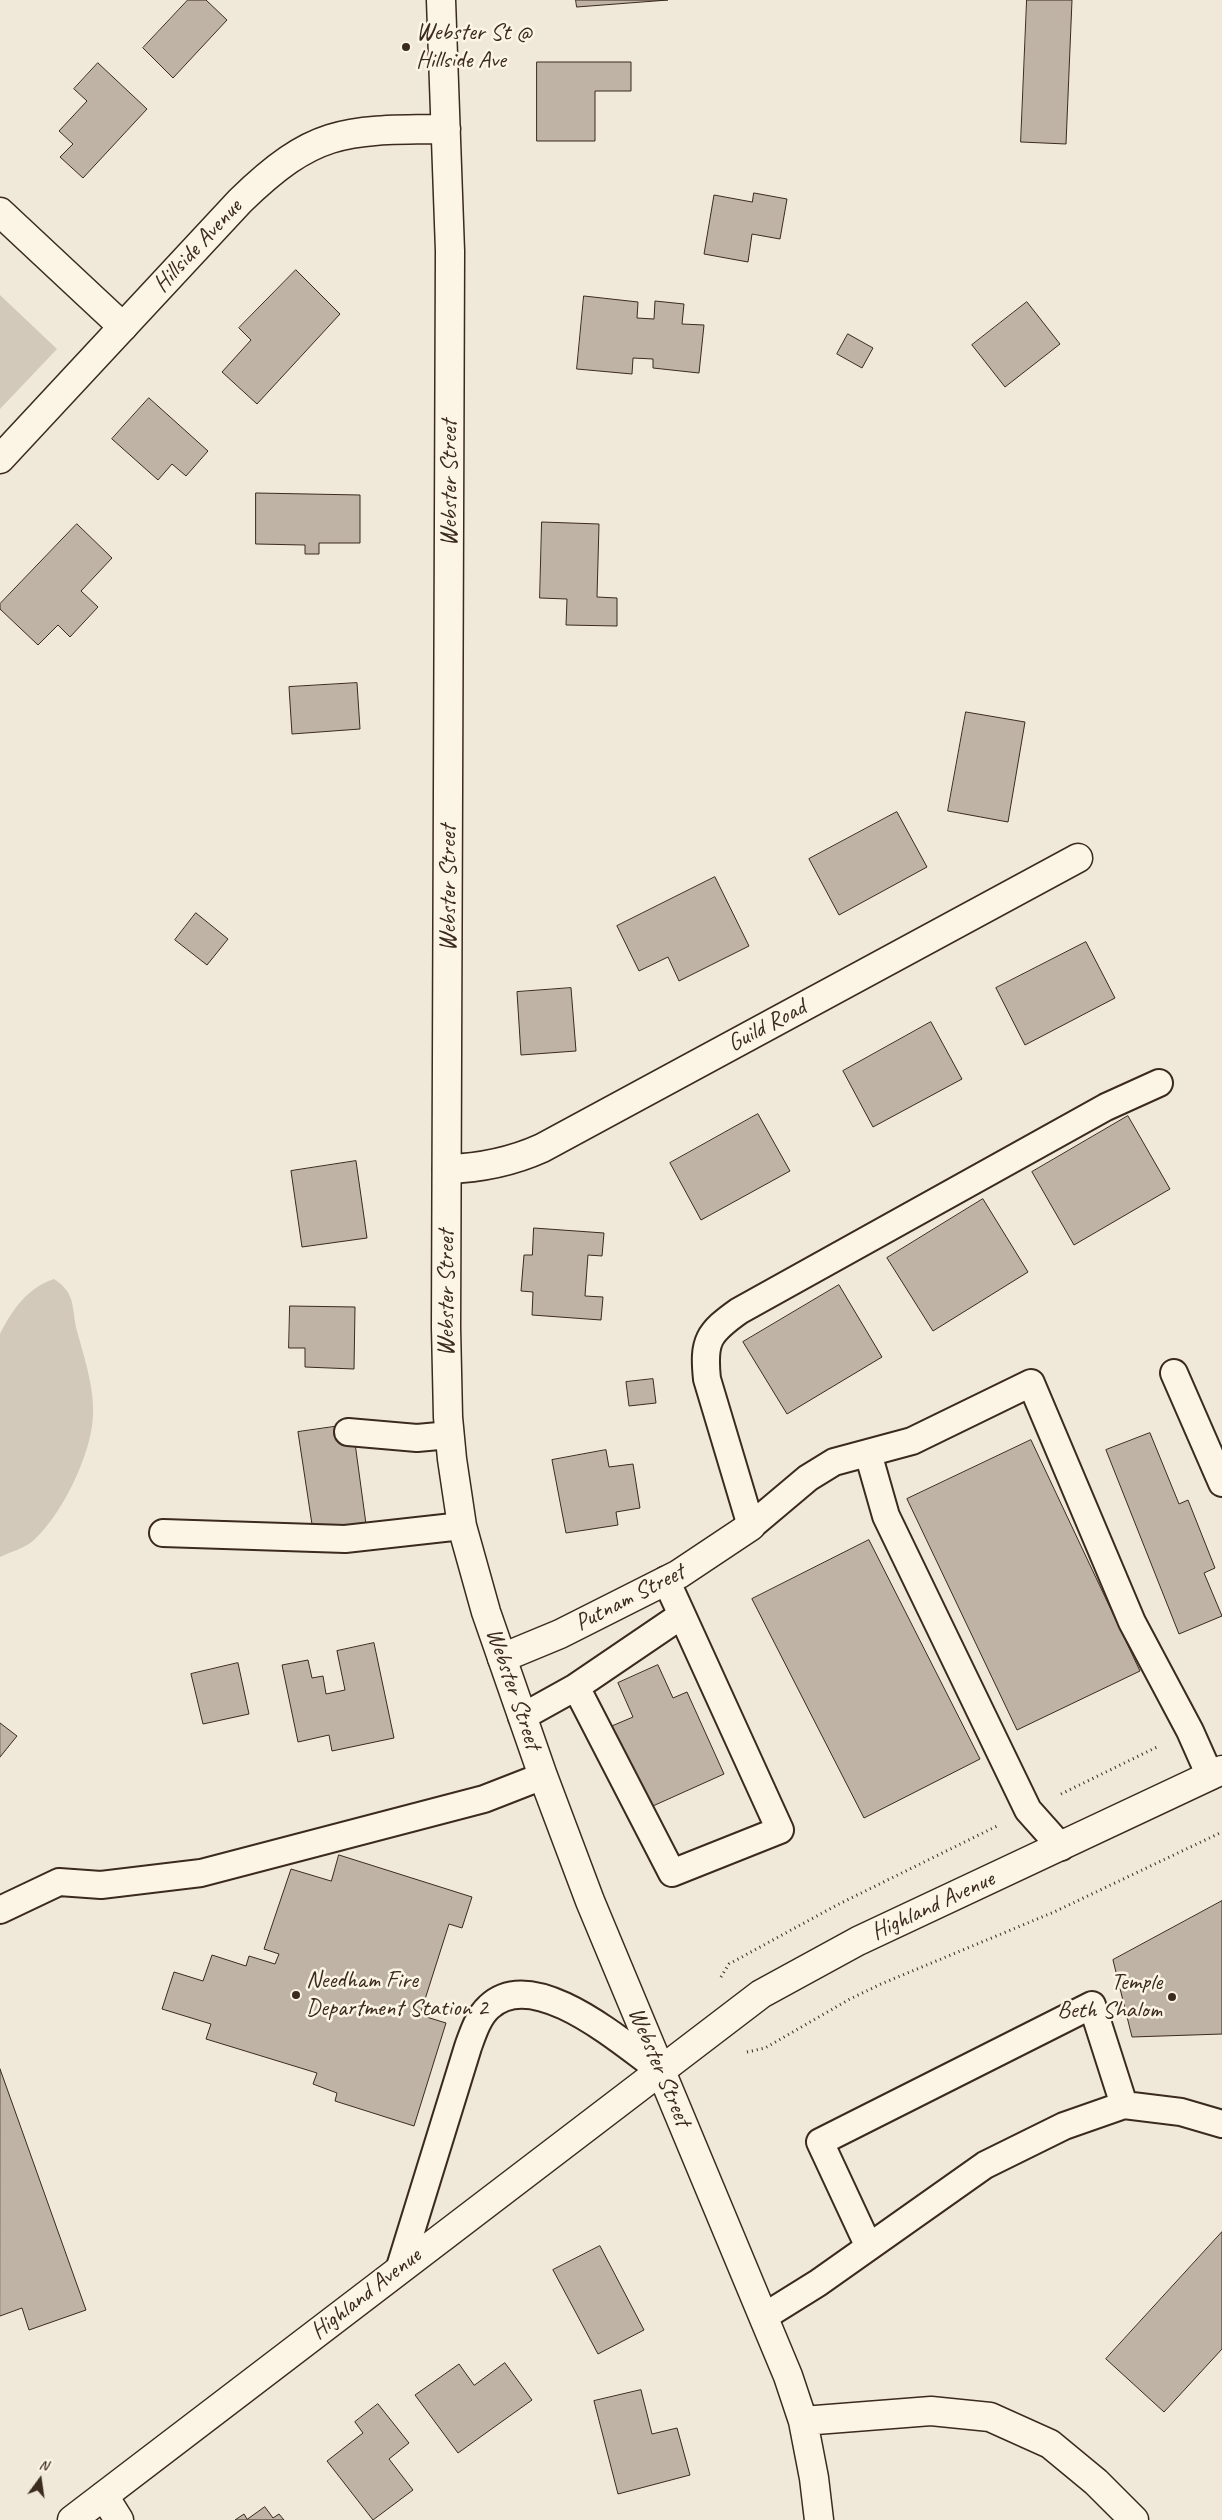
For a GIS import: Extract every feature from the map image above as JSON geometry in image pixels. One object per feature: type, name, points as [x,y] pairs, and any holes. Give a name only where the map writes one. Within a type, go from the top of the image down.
[{"type":"street","name":"Webster Street","points":[[441,0],[450,251],[446,1327],[450,1435],[462,1526],[502,1658],[543,1776],[590,1900],[765,2316],[803,2421],[814,2478],[819,2520]]},
{"type":"street","name":"Hillside Avenue","points":[[0,459],[240,201],[266,176],[296,153],[332,136],[361,130],[446,129]]},
{"type":"street","points":[[0,212],[123,327]]},
{"type":"street","name":"Guild Road","points":[[447,1169],[493,1165],[518,1158],[542,1148],[1078,858]]},
{"type":"street","name":"Putnam Street","points":[[502,1658],[560,1634],[666,1580],[704,1559],[751,1526]]},
{"type":"street","name":"Highland Avenue","points":[[72,2520],[400,2267],[761,1994],[790,1976],[858,1941],[1216,1773]]},
{"type":"street","points":[[803,2421],[932,2411],[990,2417],[1050,2444],[1096,2482],[1134,2520]]},
{"type":"street","points":[[104,2496],[119,2520]]},
{"type":"lane","points":[[1159,1083],[1106,1106],[739,1311],[719,1325],[708,1341],[705,1360],[706,1379],[751,1526],[820,1469],[834,1462],[912,1441],[1031,1383],[1132,1622],[1190,1731],[1216,1773]]},
{"type":"lane","points":[[1174,1373],[1222,1483]]},
{"type":"lane","points":[[348,1432],[417,1438],[450,1435]]},
{"type":"lane","points":[[868,1453],[886,1516],[1028,1810],[1061,1847]]},
{"type":"lane","points":[[163,1533],[344,1539],[462,1526]]},
{"type":"lane","points":[[576,1687],[672,1873],[780,1830],[666,1580]]},
{"type":"lane","points":[[522,1716],[576,1687],[682,1615]]},
{"type":"lane","points":[[0,1910],[59,1882],[101,1885],[201,1873],[484,1799],[543,1776]]},
{"type":"lane","points":[[400,2267],[470,2041],[483,2013],[496,2001],[504,1997],[521,1994],[567,2007],[586,2017],[660,2070]]},
{"type":"lane","points":[[868,2245],[820,2142],[1092,2005],[1124,2105]]},
{"type":"lane","points":[[765,2316],[818,2283],[868,2245],[985,2165],[1064,2126],[1124,2105],[1181,2112],[1222,2124]]},
{"type":"path","name":"Highland Avenue","points":[[746,2052],[765,2048],[825,2012],[873,1988],[1054,1912],[1222,1832]]},
{"type":"shaded area","points":[[0,295],[57,349],[0,409]]},
{"type":"shaded area","points":[[54,1279],[66,1290],[72,1302],[77,1331],[92,1390],[92,1426],[79,1471],[54,1517],[31,1543],[0,1557],[0,1334],[21,1301],[36,1288]]},
{"type":"building","points":[[188,0],[206,0],[227,20],[173,78],[143,48]]},
{"type":"building","points":[[576,0],[668,0],[577,7]]},
{"type":"building","points":[[1027,0],[1072,0],[1066,144],[1021,142]]},
{"type":"building","points":[[537,62],[631,62],[631,91],[595,91],[595,141],[537,141]]},
{"type":"building","points":[[98,63],[147,109],[83,178],[60,157],[73,144],[59,131],[87,101],[74,89]]},
{"type":"building","points":[[754,193],[787,199],[780,239],[752,234],[748,262],[704,254],[714,195],[752,202]]},
{"type":"building","points":[[296,270],[340,314],[257,404],[222,372],[251,340],[239,328]]},
{"type":"building","points":[[584,296],[638,302],[637,318],[654,319],[655,301],[684,304],[682,324],[704,325],[699,373],[653,368],[653,359],[633,358],[632,374],[577,369]]},
{"type":"building","points":[[1027,302],[1060,344],[1005,387],[972,345]]},
{"type":"building","points":[[848,334],[873,348],[862,368],[837,354]]},
{"type":"building","points":[[149,398],[208,451],[186,476],[172,464],[158,480],[112,439]]},
{"type":"building","points":[[256,493],[360,495],[360,543],[319,543],[319,554],[305,554],[305,545],[256,544]]},
{"type":"building","points":[[542,522],[599,524],[597,597],[617,598],[617,626],[566,625],[567,599],[540,598]]},
{"type":"building","points":[[77,524],[112,558],[81,591],[98,607],[70,637],[58,625],[38,645],[0,609],[0,604]]},
{"type":"building","points":[[357,683],[360,729],[292,734],[289,687]]},
{"type":"building","points":[[966,712],[1025,722],[1008,822],[948,811]]},
{"type":"building","points":[[897,812],[927,867],[839,915],[809,859]]},
{"type":"building","points":[[715,877],[749,946],[679,981],[668,957],[639,971],[617,926]]},
{"type":"building","points":[[196,913],[228,939],[207,965],[175,940]]},
{"type":"building","points":[[1086,942],[1115,998],[1025,1045],[996,988]]},
{"type":"building","points":[[571,988],[576,1051],[521,1055],[517,992]]},
{"type":"building","points":[[931,1022],[962,1079],[873,1127],[843,1071]]},
{"type":"building","points":[[758,1114],[790,1171],[701,1220],[670,1163]]},
{"type":"building","points":[[1128,1116],[1170,1189],[1074,1245],[1032,1172]]},
{"type":"building","points":[[356,1161],[367,1238],[302,1247],[291,1171]]},
{"type":"building","points":[[983,1199],[1028,1272],[933,1331],[887,1258]]},
{"type":"building","points":[[534,1228],[604,1233],[602,1256],[588,1255],[585,1296],[603,1297],[601,1320],[532,1315],[533,1292],[521,1291],[524,1255],[532,1255]]},
{"type":"building","points":[[839,1285],[882,1357],[787,1414],[743,1342]]},
{"type":"building","points":[[290,1306],[355,1307],[354,1369],[305,1367],[305,1348],[289,1348]]},
{"type":"building","points":[[653,1379],[656,1403],[629,1406],[626,1382]]},
{"type":"building","points":[[340,1426],[342,1444],[355,1443],[366,1524],[313,1531],[298,1432]]},
{"type":"building","points":[[1150,1433],[1179,1504],[1188,1500],[1215,1568],[1204,1573],[1222,1616],[1179,1634],[1106,1450]]},
{"type":"building","points":[[1031,1440],[1140,1671],[1017,1730],[907,1499]]},
{"type":"building","points":[[606,1450],[609,1467],[633,1464],[640,1508],[616,1512],[618,1525],[566,1533],[552,1460]]},
{"type":"building","points":[[869,1540],[980,1759],[864,1818],[752,1599]]},
{"type":"building","points":[[374,1643],[394,1738],[332,1751],[329,1735],[298,1742],[282,1665],[308,1660],[312,1678],[323,1676],[326,1694],[345,1690],[337,1651]]},
{"type":"building","points":[[238,1663],[249,1714],[203,1724],[191,1674]]},
{"type":"building","points":[[658,1665],[673,1698],[687,1692],[724,1774],[644,1810],[607,1728],[633,1717],[618,1683]]},
{"type":"building","points":[[0,1723],[17,1736],[0,1757]]},
{"type":"building","name":"Needham Fire Department Station 2","points":[[339,1855],[472,1897],[462,1928],[449,1924],[420,2015],[446,2023],[414,2126],[335,2101],[337,2093],[313,2084],[317,2073],[206,2039],[211,2024],[162,2009],[174,1972],[203,1981],[212,1955],[246,1966],[249,1956],[275,1964],[279,1954],[264,1949],[291,1869],[331,1881]]},
{"type":"building","name":"Temple Beth Shalom","points":[[1222,1901],[1222,2034],[1132,2037],[1113,1960]]},
{"type":"building","points":[[0,2069],[86,2310],[29,2330],[22,2308],[0,2316]]},
{"type":"building","points":[[1222,2232],[1222,2349],[1164,2412],[1106,2359]]},
{"type":"building","points":[[600,2246],[644,2330],[598,2354],[553,2270]]},
{"type":"building","points":[[505,2363],[532,2400],[458,2453],[415,2395],[459,2364],[474,2385]]},
{"type":"building","points":[[641,2390],[652,2434],[677,2428],[690,2475],[618,2494],[594,2401]]},
{"type":"building","points":[[378,2404],[409,2443],[389,2459],[413,2490],[373,2520],[327,2461],[363,2433],[355,2422]]},
{"type":"building","points":[[265,2507],[273,2518],[279,2514],[284,2520],[235,2520],[244,2514],[247,2519]]},
{"type":"place","name":"Webster St @ Hillside Ave","points":[[406,47]]},
{"type":"place","name":"Needham Fire Department Station 2","points":[[296,1995]]},
{"type":"place","name":"Temple Beth Shalom","points":[[1172,1997]]}]
